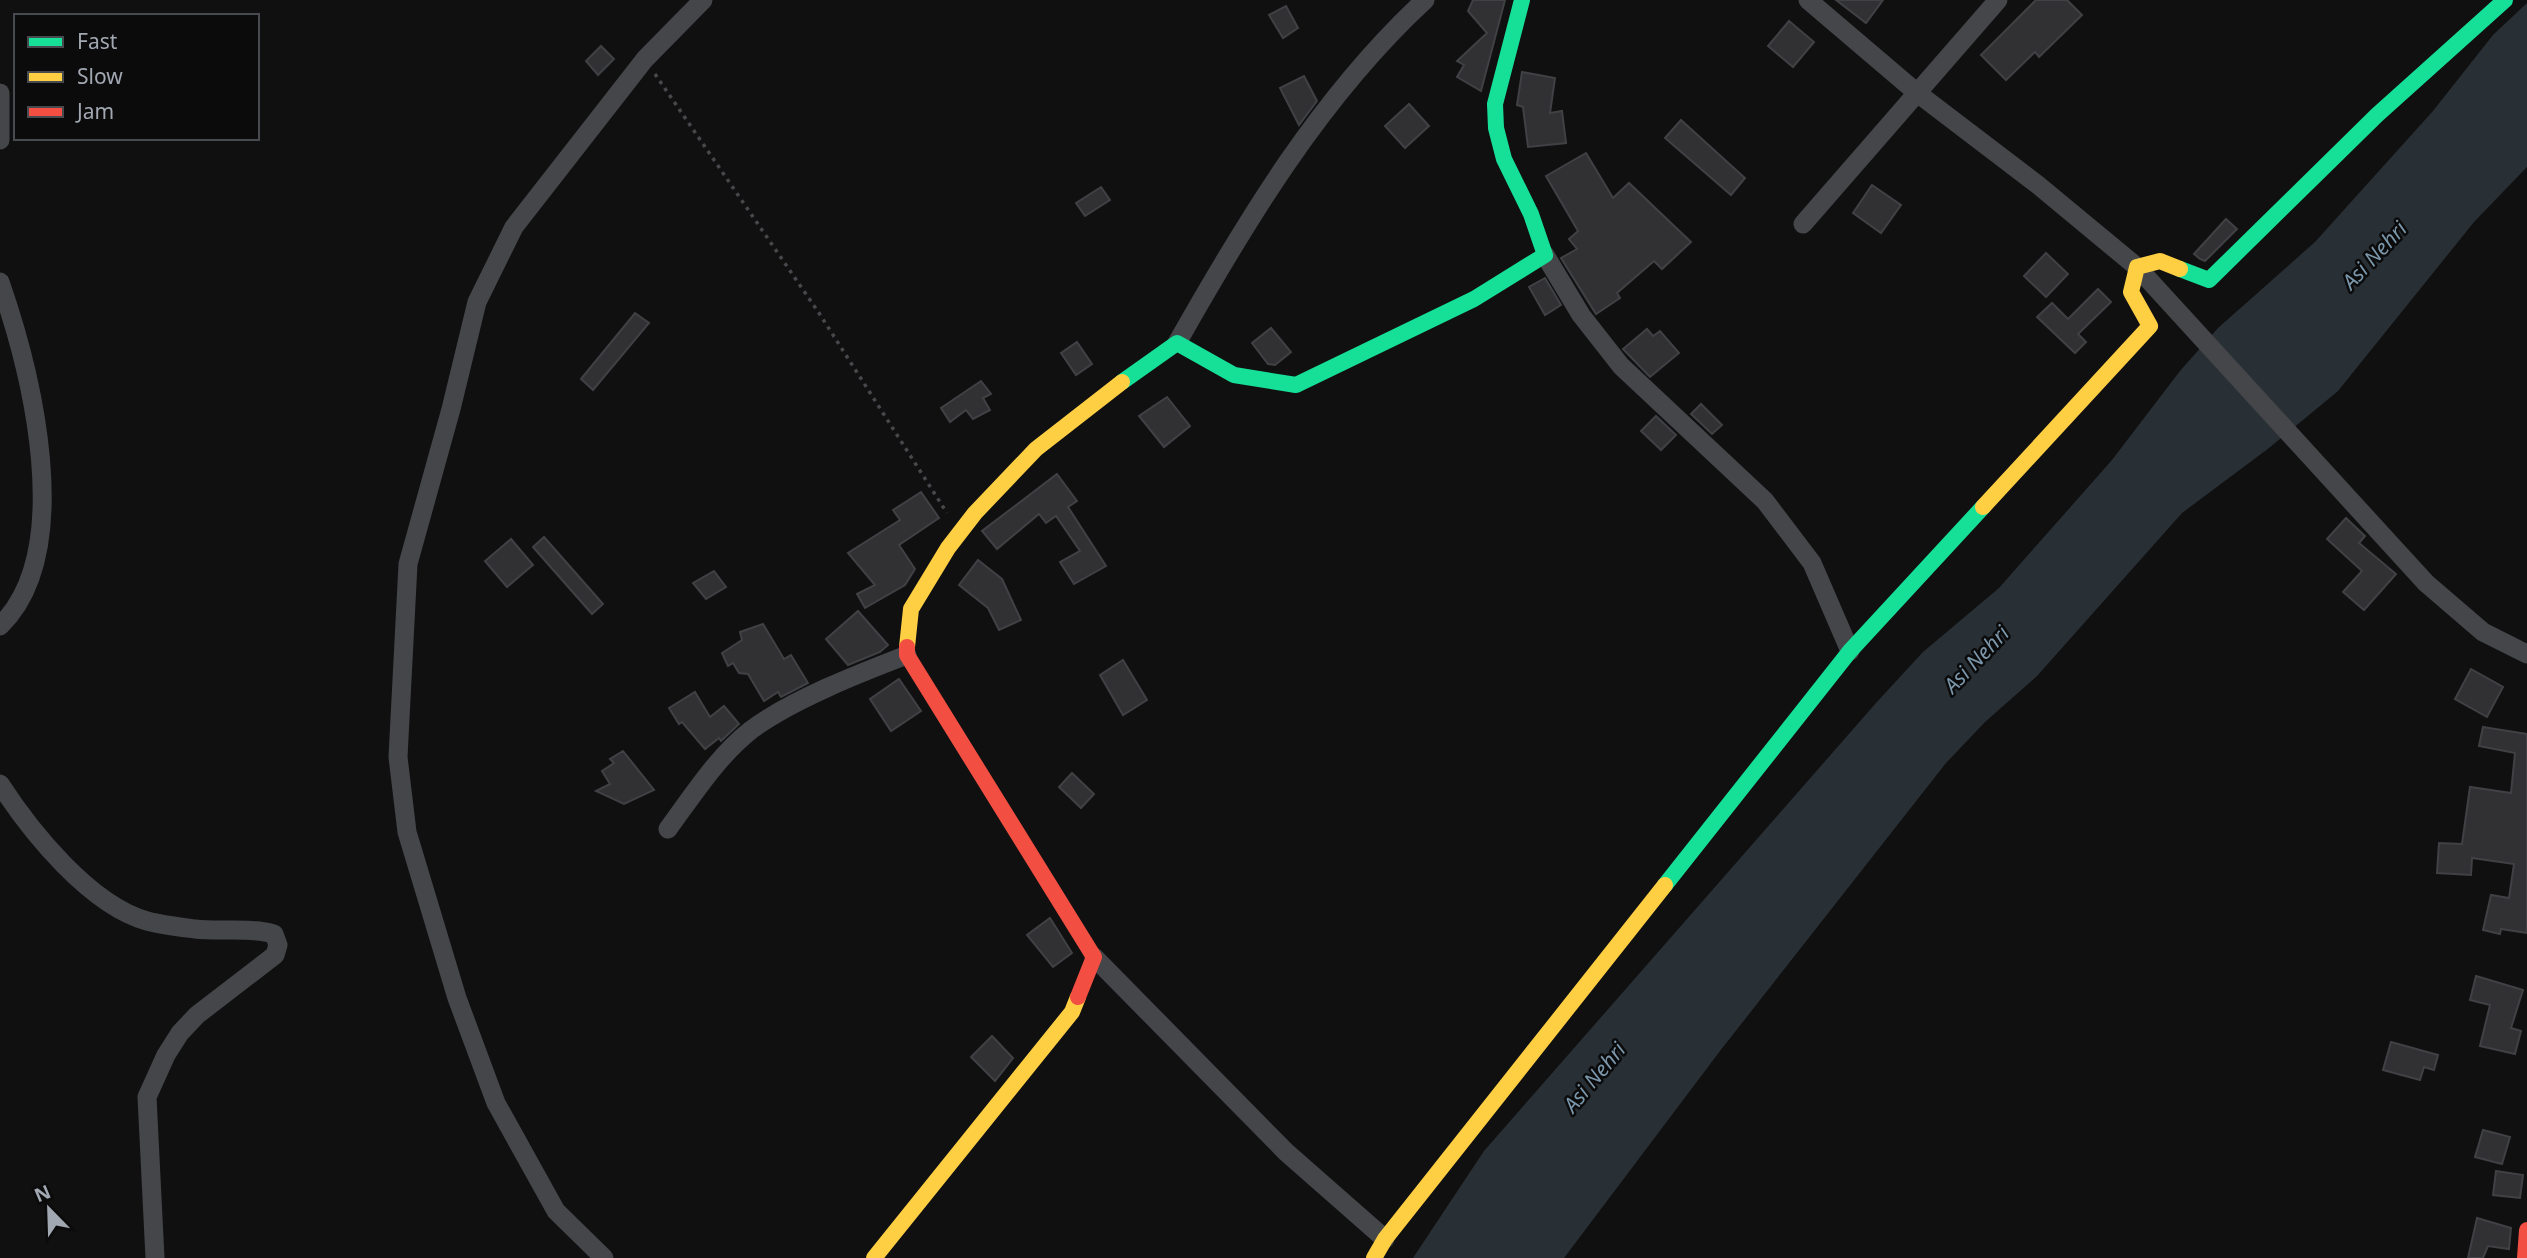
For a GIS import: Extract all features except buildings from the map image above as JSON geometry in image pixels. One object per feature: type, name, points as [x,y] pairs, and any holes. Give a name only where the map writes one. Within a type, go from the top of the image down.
[{"type":"street","points":[[604,1258],[556,1211],[496,1103],[457,998],[407,832],[398,757],[408,564],[451,409],[477,302],[514,227],[645,59],[703,0]]},
{"type":"street","points":[[1385,1239],[1286,1152],[1094,957],[907,655],[908,616],[959,529],[1046,443],[1122,380],[1177,343],[1254,213],[1311,128],[1425,0]]},
{"type":"street","points":[[1522,0],[1495,104],[1496,128],[1504,159],[1531,214],[1545,255],[1581,315],[1621,366],[1765,502],[1812,563],[1850,651]]},
{"type":"street","points":[[1808,0],[1916,92],[2038,185],[2137,267],[2426,583],[2483,632],[2527,654]]},
{"type":"street","points":[[1803,224],[1998,0]]},
{"type":"street","points":[[2137,267],[2160,261],[2209,280],[2377,116],[2505,0]]},
{"type":"street","points":[[0,93],[0,140]]},
{"type":"street","points":[[1177,343],[1234,375],[1296,385],[1387,344],[1474,299],[1545,255]]},
{"type":"street","points":[[1374,1258],[1385,1239],[1850,651],[2150,326],[2131,292],[2137,267]]},
{"type":"street","points":[[0,282],[28,381],[44,488],[42,525],[28,581],[10,617],[0,626]]},
{"type":"street","points":[[667,829],[721,758],[752,730],[811,697],[907,655]]},
{"type":"street","points":[[0,784],[19,814],[63,860],[98,895],[122,910],[146,921],[194,929],[242,932],[258,929],[274,934],[278,944],[275,955],[197,1015],[180,1033],[166,1055],[147,1097],[155,1258]]},
{"type":"street","points":[[874,1258],[1072,1012],[1094,957]]},
{"type":"street","points":[[2525,1258],[2527,1230]]},
{"type":"path","points":[[645,59],[819,313],[959,529]]},
{"type":"water","name":"Asi Nehri","points":[[2527,3],[2527,167],[2474,222],[2338,391],[2269,448],[2182,513],[2037,676],[1985,722],[1946,763],[1720,1051],[1564,1258],[1413,1258],[1484,1151],[1876,703],[1923,652],[1999,588],[2112,460],[2180,371],[2218,328],[2315,242],[2433,111],[2493,35]]},
{"type":"traffic: fast","points":[[1122,382],[1177,343],[1234,375],[1296,385],[1474,299],[1545,255],[1531,214],[1504,159],[1496,128],[1495,104],[1522,0]]},
{"type":"traffic: fast","points":[[2180,269],[2209,280],[2377,115],[2505,0]]},
{"type":"traffic: fast","points":[[1665,885],[1850,651],[1983,507]]},
{"type":"traffic: slow","points":[[1983,507],[2150,326],[2131,292],[2137,267],[2160,261],[2180,269]]},
{"type":"traffic: slow","points":[[907,647],[911,609],[948,548],[975,513],[1036,449],[1122,382]]},
{"type":"traffic: slow","points":[[1374,1258],[1385,1239],[1665,885]]},
{"type":"traffic: slow","points":[[874,1258],[1072,1012],[1078,997]]},
{"type":"traffic: jam","points":[[907,647],[907,655],[1094,957],[1078,997]]},
{"type":"traffic: jam","points":[[2525,1258],[2527,1230]]}]
